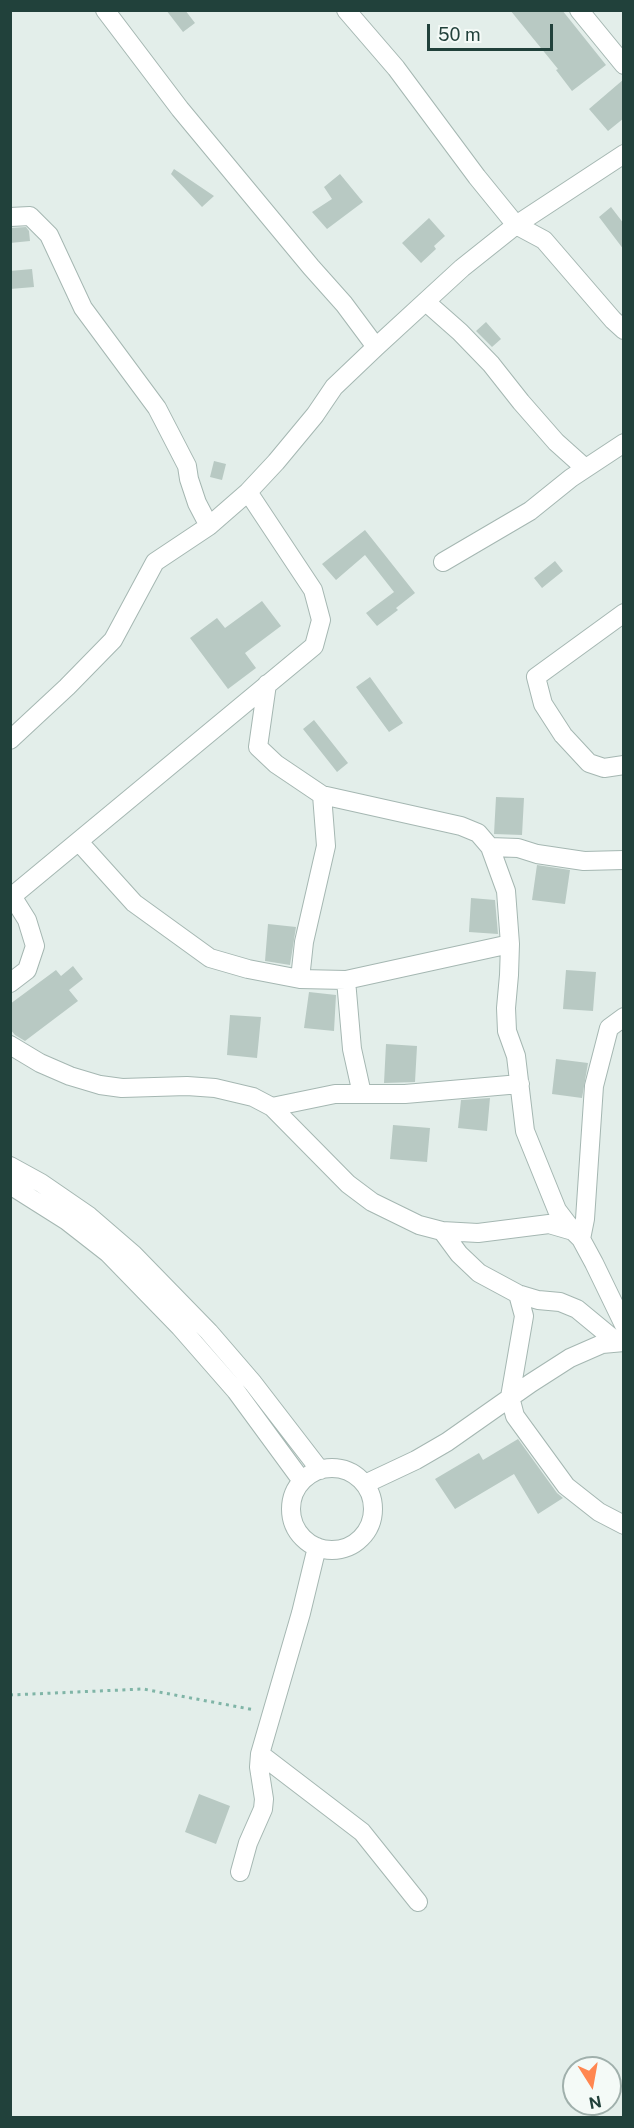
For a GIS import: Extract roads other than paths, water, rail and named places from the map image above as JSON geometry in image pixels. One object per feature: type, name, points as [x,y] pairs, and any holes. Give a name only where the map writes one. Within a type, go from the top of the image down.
[{"type":"street","points":[[105,10],[180,109],[273,219],[310,267],[344,304],[376,347]]},
{"type":"street","points":[[346,10],[396,68],[477,177],[516,225],[544,240],[624,330]]},
{"type":"street","points":[[579,10],[624,65]]},
{"type":"street","points":[[10,740],[113,640],[155,562],[208,526],[248,492],[315,415],[334,387],[462,268],[516,225],[624,154]]},
{"type":"street","points":[[10,216],[30,216],[49,235],[83,308],[141,385],[162,418],[187,466],[197,503],[208,526]]},
{"type":"street","points":[[426,302],[491,364],[556,442],[585,468]]},
{"type":"street","points":[[443,562],[530,511],[585,468],[624,443]]},
{"type":"street","points":[[10,983],[27,970],[35,946],[27,920],[11,897],[314,646],[321,620],[313,590],[248,492]]},
{"type":"street","points":[[624,613],[536,677],[543,704],[563,735],[589,763],[604,768],[624,765]]},
{"type":"street","points":[[267,684],[258,747],[276,764],[322,795],[461,826],[478,833],[490,847],[506,891],[510,944],[507,1031],[516,1056],[525,1131],[557,1210],[577,1235],[594,1263],[621,1336]]},
{"type":"street","points":[[300,979],[304,942],[326,846],[322,795]]},
{"type":"street","points":[[79,842],[134,903],[210,958],[248,969],[300,979],[346,980],[510,944]]},
{"type":"street","points":[[490,847],[518,848],[537,854],[584,861],[624,860]]},
{"type":"street","points":[[346,980],[352,1048],[362,1094]]},
{"type":"street","points":[[577,1235],[585,1219],[594,1086],[609,1028],[624,1017]]},
{"type":"street","points":[[10,1045],[39,1064],[100,1085],[122,1088],[187,1086],[215,1088],[252,1097],[272,1107],[341,1177],[372,1202],[419,1225],[442,1231],[478,1233],[549,1224],[577,1235]]},
{"type":"street","points":[[272,1107],[334,1094],[405,1094],[520,1084]]},
{"type":"street","points":[[10,1166],[41,1183],[89,1216],[133,1254],[209,1332],[246,1375],[320,1470]]},
{"type":"street","points":[[10,1185],[67,1221],[108,1253],[180,1327],[236,1391],[302,1481]]},
{"type":"street","points":[[442,1231],[459,1254],[479,1273],[518,1294],[538,1300],[560,1302],[577,1309],[621,1336]]},
{"type":"street","points":[[518,1294],[524,1316],[510,1397],[515,1416],[566,1486],[599,1512],[624,1525]]},
{"type":"street","points":[[365,1484],[416,1460],[456,1436],[570,1358],[621,1336]]},
{"type":"street","points":[[338,1468],[353,1473],[365,1484],[372,1497],[374,1512],[369,1527],[360,1539],[347,1547],[333,1550],[317,1547],[297,1531],[292,1518],[291,1505],[295,1492],[302,1481],[320,1470],[338,1468]]},
{"type":"street","points":[[240,1872],[248,1843],[263,1809],[260,1754],[301,1612],[317,1547]]},
{"type":"street","points":[[260,1754],[362,1832],[418,1902]]}]
